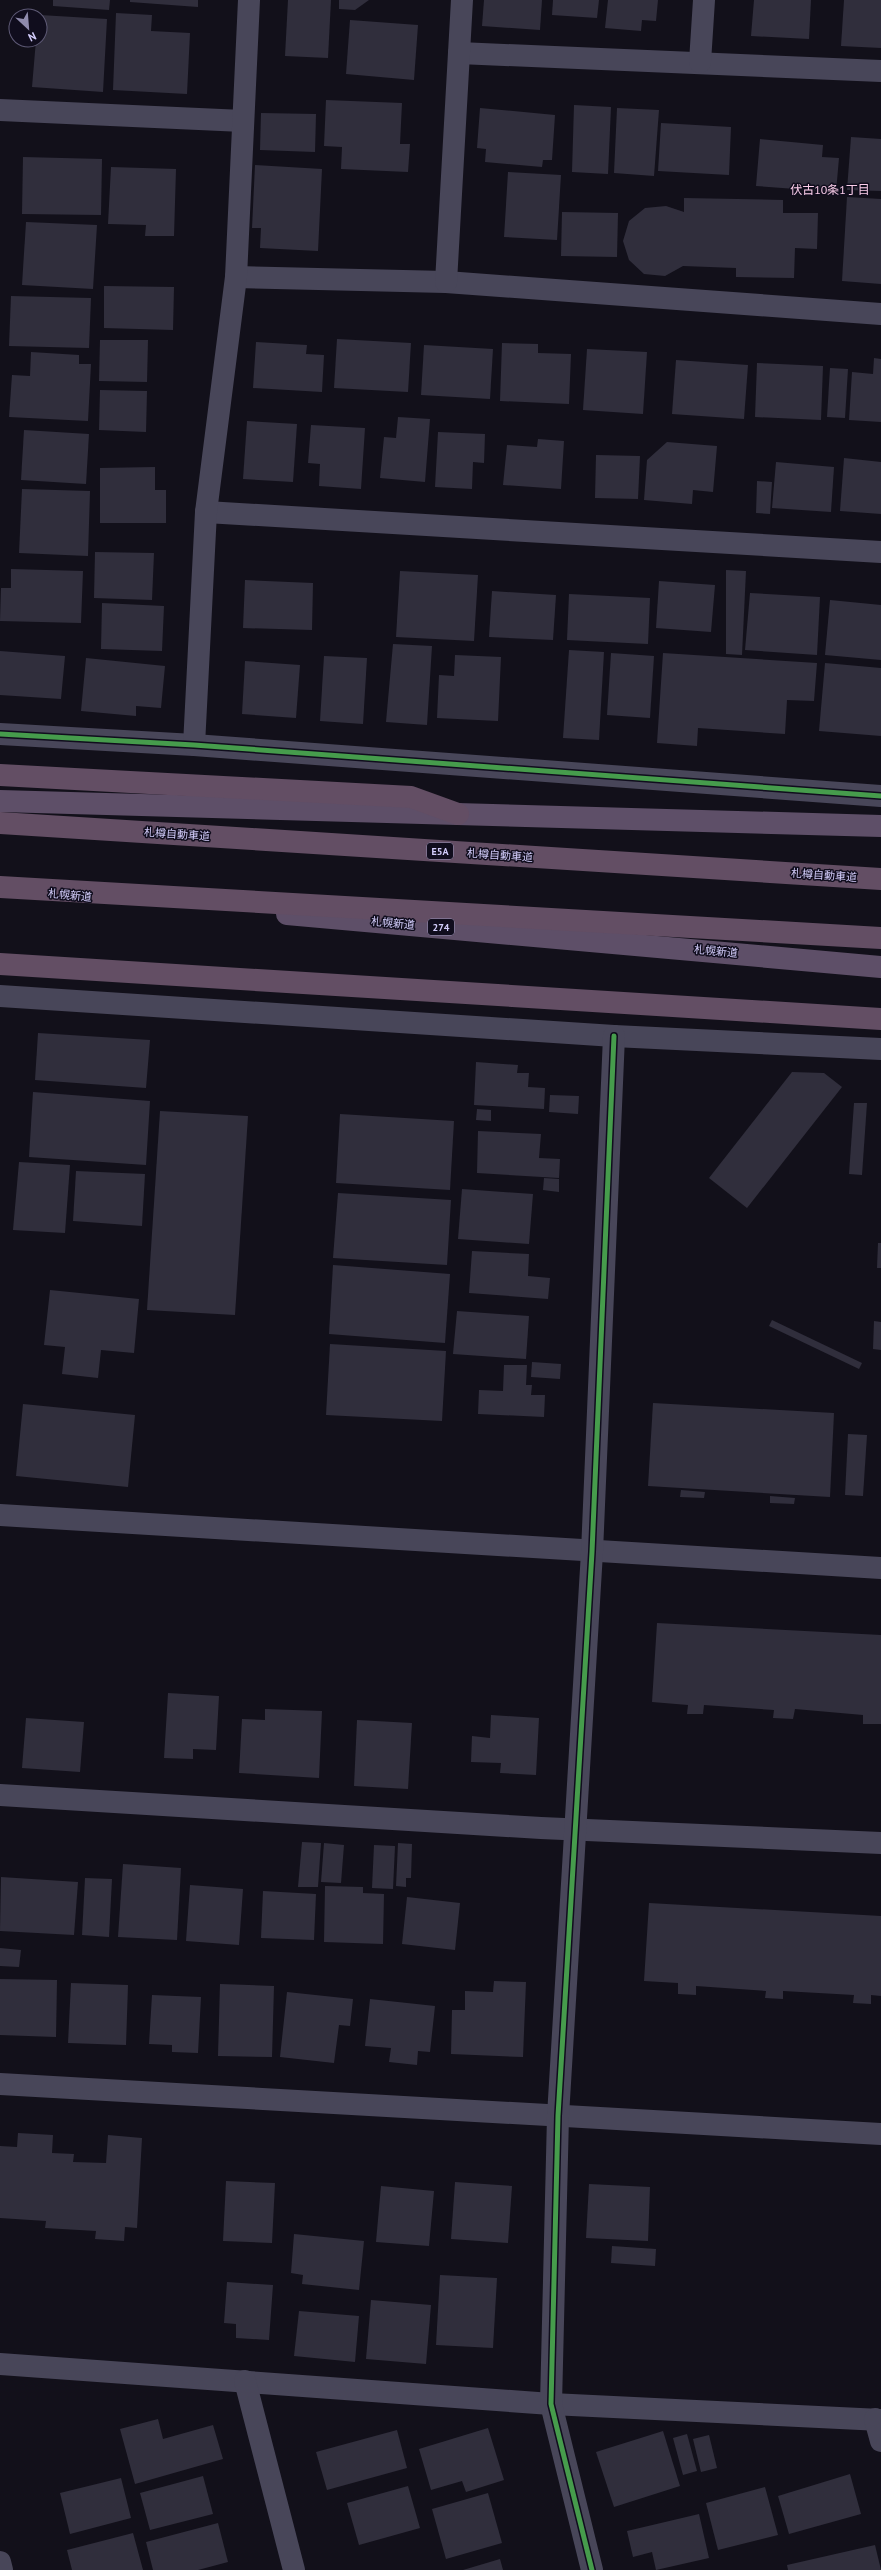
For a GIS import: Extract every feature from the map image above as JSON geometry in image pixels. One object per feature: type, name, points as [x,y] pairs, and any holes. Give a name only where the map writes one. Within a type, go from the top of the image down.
[{"type":"highway","points":[[0,774],[411,797],[458,814]]},
{"type":"highway","points":[[0,801],[881,826]]},
{"type":"highway","name":"札樽自動車道","points":[[0,822],[881,879]]},
{"type":"highway","points":[[0,888],[881,938]]},
{"type":"highway","name":"札幌新道","points":[[0,888],[881,967]]},
{"type":"highway","points":[[0,964],[881,1019]]},
{"type":"street","points":[[194,745],[206,512],[236,277],[249,0]]},
{"type":"street","points":[[446,282],[462,0]]},
{"type":"street","points":[[700,62],[704,0]]},
{"type":"street","points":[[459,53],[700,62],[881,71]]},
{"type":"street","points":[[0,110],[243,121]]},
{"type":"street","points":[[236,277],[446,282],[881,314]]},
{"type":"street","points":[[206,512],[881,552]]},
{"type":"street","points":[[0,734],[194,745],[881,796]]},
{"type":"street","points":[[0,996],[614,1036],[881,1049]]},
{"type":"street","points":[[592,2570],[551,2404],[558,2116],[592,1552],[614,1036]]},
{"type":"street","points":[[0,1515],[592,1552],[881,1568]]},
{"type":"street","points":[[0,1795],[575,1830],[881,1843]]},
{"type":"street","points":[[0,2084],[881,2134]]},
{"type":"street","points":[[0,2364],[551,2404],[878,2420],[881,2441]]},
{"type":"street","points":[[245,2382],[294,2570]]},
{"type":"street","points":[[0,2562],[2,2570]]},
{"type":"building","points":[[53,0],[110,0],[109,10],[53,6]]},
{"type":"building","points":[[130,0],[198,0],[198,7],[130,2]]},
{"type":"building","points":[[288,0],[331,0],[328,58],[285,56]]},
{"type":"building","points":[[339,0],[369,0],[355,10],[339,9]]},
{"type":"building","points":[[484,0],[542,0],[540,30],[482,26]]},
{"type":"building","points":[[553,0],[599,0],[597,18],[552,15]]},
{"type":"building","points":[[608,0],[658,0],[656,21],[642,20],[641,31],[605,28]]},
{"type":"building","points":[[754,0],[811,0],[809,39],[751,36]]},
{"type":"building","points":[[844,0],[881,0],[881,48],[841,46]]},
{"type":"building","points":[[116,13],[152,15],[151,31],[190,33],[187,94],[113,90]]},
{"type":"building","points":[[48,15],[107,19],[103,92],[32,87],[35,48],[48,48]]},
{"type":"building","points":[[350,20],[418,25],[414,80],[346,74]]},
{"type":"building","points":[[326,100],[402,103],[400,144],[410,144],[408,172],[341,169],[342,147],[324,146]]},
{"type":"building","points":[[574,105],[611,107],[608,174],[572,172]]},
{"type":"building","points":[[480,108],[555,115],[552,160],[543,160],[542,167],[485,162],[486,149],[477,148]]},
{"type":"building","points":[[617,108],[659,110],[654,176],[614,173]]},
{"type":"building","points":[[261,113],[316,114],[315,152],[260,150]]},
{"type":"building","points":[[661,123],[731,127],[729,175],[658,171]]},
{"type":"building","points":[[851,137],[881,139],[881,191],[847,190]]},
{"type":"building","points":[[760,139],[823,145],[822,157],[839,158],[836,192],[756,186]]},
{"type":"building","points":[[23,157],[102,159],[101,215],[22,214]]},
{"type":"building","points":[[255,165],[322,169],[318,251],[260,248],[261,228],[252,228]]},
{"type":"building","points":[[111,167],[176,169],[174,236],[145,236],[146,225],[108,224]]},
{"type":"building","points":[[508,172],[561,175],[557,240],[504,237]]},
{"type":"building","points":[[847,197],[881,199],[881,284],[842,281]]},
{"type":"building","points":[[684,198],[783,200],[783,213],[818,213],[817,249],[795,248],[794,278],[736,277],[736,268],[683,266],[665,276],[644,274],[629,260],[623,241],[629,221],[645,208],[666,206],[684,212]]},
{"type":"building","points":[[562,212],[618,213],[617,257],[561,256]]},
{"type":"building","points":[[26,222],[97,225],[93,289],[22,285]]},
{"type":"building","points":[[104,286],[174,287],[173,330],[104,328]]},
{"type":"building","points":[[11,296],[91,298],[89,348],[9,346]]},
{"type":"building","points":[[337,339],[411,343],[408,392],[334,388]]},
{"type":"building","points":[[100,340],[148,340],[147,382],[99,381]]},
{"type":"building","points":[[256,342],[307,345],[306,354],[324,355],[322,392],[253,388]]},
{"type":"building","points":[[502,343],[538,344],[538,353],[571,354],[569,404],[500,401]]},
{"type":"building","points":[[424,345],[493,349],[490,399],[421,395]]},
{"type":"building","points":[[587,349],[647,352],[643,414],[583,410]]},
{"type":"building","points":[[31,352],[79,355],[79,364],[91,364],[88,421],[9,417],[12,375],[30,376]]},
{"type":"building","points":[[874,358],[881,359],[881,422],[849,420],[852,372],[873,374]]},
{"type":"building","points":[[676,360],[748,365],[744,419],[672,414]]},
{"type":"building","points":[[757,363],[823,366],[821,420],[755,417]]},
{"type":"building","points":[[830,368],[848,369],[845,418],[827,417]]},
{"type":"building","points":[[100,390],[147,391],[146,432],[99,430]]},
{"type":"building","points":[[398,417],[430,419],[425,482],[380,478],[384,437],[396,438]]},
{"type":"building","points":[[247,421],[297,424],[293,482],[243,479]]},
{"type":"building","points":[[311,425],[365,428],[361,489],[319,486],[320,464],[308,463]]},
{"type":"building","points":[[24,430],[89,434],[86,484],[21,480]]},
{"type":"building","points":[[438,432],[485,434],[484,463],[473,462],[472,489],[435,487]]},
{"type":"building","points":[[538,439],[564,441],[561,489],[503,485],[507,445],[537,447]]},
{"type":"building","points":[[667,442],[717,446],[713,492],[693,490],[692,504],[644,500],[647,460]]},
{"type":"building","points":[[596,455],[640,456],[638,499],[595,498]]},
{"type":"building","points":[[844,458],[881,462],[881,514],[840,511]]},
{"type":"building","points":[[776,462],[834,467],[831,512],[772,508]]},
{"type":"building","points":[[155,467],[155,490],[166,490],[166,523],[100,523],[100,468]]},
{"type":"building","points":[[757,481],[772,482],[770,514],[756,513]]},
{"type":"building","points":[[22,489],[90,491],[88,556],[19,553]]},
{"type":"building","points":[[95,552],[154,553],[152,600],[94,598]]},
{"type":"building","points":[[11,569],[83,571],[81,623],[0,621],[1,588],[11,588]]},
{"type":"building","points":[[726,570],[746,571],[742,655],[726,654]]},
{"type":"building","points":[[400,571],[478,575],[474,641],[396,637]]},
{"type":"building","points":[[245,580],[313,583],[312,630],[243,628]]},
{"type":"building","points":[[659,581],[715,585],[711,632],[656,628]]},
{"type":"building","points":[[492,591],[556,595],[553,640],[489,637]]},
{"type":"building","points":[[750,593],[820,597],[817,655],[745,650]]},
{"type":"building","points":[[569,594],[650,598],[648,644],[567,640]]},
{"type":"building","points":[[830,600],[881,605],[881,660],[825,655]]},
{"type":"building","points":[[102,603],[164,606],[162,651],[101,649]]},
{"type":"building","points":[[393,644],[432,646],[427,725],[386,722]]},
{"type":"building","points":[[569,650],[604,652],[599,740],[563,738]]},
{"type":"building","points":[[0,651],[65,656],[61,699],[0,695]]},
{"type":"building","points":[[611,653],[654,656],[650,718],[607,715]]},
{"type":"building","points":[[663,653],[817,663],[814,701],[787,700],[785,734],[698,728],[697,746],[657,743]]},
{"type":"building","points":[[455,655],[501,657],[498,721],[437,718],[439,675],[454,676]]},
{"type":"building","points":[[324,656],[367,658],[363,724],[320,721]]},
{"type":"building","points":[[86,658],[165,666],[161,708],[136,706],[136,716],[81,711]]},
{"type":"building","points":[[245,661],[300,665],[296,718],[242,714]]},
{"type":"building","points":[[825,663],[881,668],[881,736],[819,731]]},
{"type":"building","points":[[38,1033],[150,1040],[146,1088],[35,1080]]},
{"type":"building","points":[[476,1062],[518,1065],[517,1073],[529,1073],[528,1087],[545,1088],[544,1109],[474,1105]]},
{"type":"building","points":[[792,1072],[824,1073],[842,1087],[747,1208],[709,1178]]},
{"type":"building","points":[[33,1092],[150,1101],[146,1165],[29,1157]]},
{"type":"building","points":[[550,1095],[579,1096],[578,1114],[549,1112]]},
{"type":"building","points":[[854,1103],[867,1103],[862,1175],[849,1174]]},
{"type":"building","points":[[477,1109],[491,1110],[491,1121],[476,1120]]},
{"type":"building","points":[[160,1111],[248,1116],[235,1315],[147,1310]]},
{"type":"building","points":[[340,1114],[454,1121],[450,1190],[336,1183]]},
{"type":"building","points":[[478,1131],[541,1134],[539,1158],[560,1159],[559,1178],[477,1173]]},
{"type":"building","points":[[19,1162],[70,1165],[65,1233],[13,1230]]},
{"type":"building","points":[[76,1171],[145,1174],[142,1226],[73,1221]]},
{"type":"building","points":[[544,1178],[559,1179],[559,1192],[543,1190]]},
{"type":"building","points":[[462,1189],[533,1194],[529,1244],[458,1239]]},
{"type":"building","points":[[338,1193],[451,1200],[447,1265],[333,1258]]},
{"type":"building","points":[[878,1243],[881,1243],[881,1268],[877,1268]]},
{"type":"building","points":[[472,1251],[529,1254],[528,1276],[550,1278],[548,1299],[469,1293]]},
{"type":"building","points":[[333,1265],[450,1274],[445,1343],[329,1334]]},
{"type":"building","points":[[50,1290],[139,1299],[134,1353],[101,1350],[98,1378],[62,1374],[65,1347],[44,1345]]},
{"type":"building","points":[[457,1311],[529,1316],[526,1359],[453,1354]]},
{"type":"building","points":[[772,1320],[862,1363],[859,1369],[769,1326]]},
{"type":"building","points":[[874,1321],[881,1322],[881,1350],[873,1349]]},
{"type":"building","points":[[330,1344],[446,1351],[442,1421],[326,1415]]},
{"type":"building","points":[[532,1362],[561,1364],[560,1379],[531,1377]]},
{"type":"building","points":[[504,1365],[527,1365],[526,1385],[532,1385],[531,1395],[545,1395],[544,1417],[478,1414],[479,1390],[503,1391]]},
{"type":"building","points":[[653,1403],[834,1413],[830,1497],[648,1486]]},
{"type":"building","points":[[23,1404],[135,1415],[128,1487],[16,1476]]},
{"type":"building","points":[[848,1434],[867,1435],[863,1496],[845,1495]]},
{"type":"building","points":[[681,1490],[705,1492],[704,1498],[680,1497]]},
{"type":"building","points":[[770,1496],[795,1498],[794,1504],[770,1503]]},
{"type":"building","points":[[657,1623],[881,1635],[881,1724],[863,1724],[863,1715],[795,1709],[793,1719],[773,1718],[774,1710],[704,1705],[703,1714],[687,1714],[688,1705],[652,1702]]},
{"type":"building","points":[[168,1693],[219,1696],[216,1750],[193,1749],[193,1759],[164,1758]]},
{"type":"building","points":[[265,1709],[322,1711],[319,1778],[239,1773],[242,1719],[265,1720]]},
{"type":"building","points":[[491,1715],[539,1718],[536,1775],[500,1773],[501,1763],[471,1762],[472,1736],[490,1738]]},
{"type":"building","points":[[26,1718],[84,1722],[80,1772],[22,1768]]},
{"type":"building","points":[[357,1720],[412,1723],[408,1789],[354,1786]]},
{"type":"building","points":[[302,1842],[321,1843],[318,1887],[298,1887]]},
{"type":"building","points":[[324,1843],[344,1845],[341,1883],[321,1882]]},
{"type":"building","points":[[398,1843],[412,1844],[411,1878],[406,1878],[406,1887],[396,1886]]},
{"type":"building","points":[[374,1845],[395,1846],[393,1889],[372,1888]]},
{"type":"building","points":[[123,1864],[181,1868],[177,1940],[118,1937]]},
{"type":"building","points":[[1,1877],[78,1882],[74,1935],[0,1931]]},
{"type":"building","points":[[85,1878],[112,1879],[109,1937],[82,1935]]},
{"type":"building","points":[[190,1885],[243,1889],[239,1945],[186,1941]]},
{"type":"building","points":[[325,1886],[363,1887],[363,1893],[384,1894],[383,1944],[324,1942]]},
{"type":"building","points":[[263,1891],[316,1894],[314,1940],[261,1938]]},
{"type":"building","points":[[407,1897],[460,1903],[455,1950],[402,1944]]},
{"type":"building","points":[[649,1903],[881,1916],[881,1996],[871,1995],[871,2004],[853,2003],[854,1995],[783,1991],[783,1999],[765,1998],[766,1991],[696,1986],[696,1995],[678,1994],[678,1983],[644,1981]]},
{"type":"building","points":[[0,1948],[21,1950],[19,1967],[0,1966]]},
{"type":"building","points":[[0,1979],[57,1980],[56,2037],[0,2035]]},
{"type":"building","points":[[494,1981],[526,1982],[523,2057],[451,2054],[452,2010],[465,2010],[465,1991],[493,1992]]},
{"type":"building","points":[[71,1983],[128,1985],[126,2045],[68,2043]]},
{"type":"building","points":[[220,1984],[274,1986],[272,2057],[218,2056]]},
{"type":"building","points":[[287,1992],[353,1999],[350,2026],[339,2025],[334,2063],[280,2057]]},
{"type":"building","points":[[152,1995],[201,1997],[198,2053],[172,2052],[172,2045],[149,2044]]},
{"type":"building","points":[[370,1999],[435,2006],[430,2052],[418,2051],[417,2065],[389,2062],[391,2048],[365,2046]]},
{"type":"building","points":[[18,2133],[53,2135],[52,2153],[74,2154],[73,2162],[106,2163],[108,2135],[142,2138],[137,2228],[125,2227],[124,2241],[95,2239],[96,2231],[45,2228],[46,2221],[0,2218],[0,2146],[17,2147]]},
{"type":"building","points":[[226,2181],[275,2183],[272,2243],[223,2241]]},
{"type":"building","points":[[455,2182],[512,2186],[508,2243],[451,2239]]},
{"type":"building","points":[[589,2184],[650,2187],[648,2241],[586,2238]]},
{"type":"building","points":[[381,2186],[434,2191],[429,2246],[376,2242]]},
{"type":"building","points":[[294,2234],[364,2241],[359,2290],[302,2284],[303,2275],[291,2273]]},
{"type":"building","points":[[612,2246],[656,2249],[655,2266],[611,2263]]},
{"type":"building","points":[[440,2275],[497,2278],[493,2348],[436,2345]]},
{"type":"building","points":[[227,2282],[273,2285],[269,2340],[236,2338],[236,2324],[224,2323]]},
{"type":"building","points":[[371,2300],[431,2305],[426,2364],[366,2359]]},
{"type":"building","points":[[299,2311],[359,2316],[355,2362],[294,2356]]},
{"type":"building","points":[[158,2419],[163,2439],[213,2425],[223,2459],[135,2484],[120,2429]]},
{"type":"building","points":[[488,2428],[504,2480],[466,2492],[462,2481],[431,2490],[419,2449]]},
{"type":"building","points":[[397,2430],[407,2468],[327,2490],[316,2452]]},
{"type":"building","points":[[663,2431],[680,2486],[614,2507],[596,2452]]},
{"type":"building","points":[[687,2434],[697,2471],[683,2475],[673,2438]]},
{"type":"building","points":[[709,2435],[717,2468],[701,2472],[693,2439]]},
{"type":"building","points":[[850,2474],[861,2514],[789,2534],[778,2496]]},
{"type":"building","points":[[203,2476],[213,2514],[150,2530],[140,2493]]},
{"type":"building","points":[[121,2478],[131,2518],[70,2534],[60,2493]]},
{"type":"building","points":[[408,2486],[420,2528],[359,2545],[347,2503]]},
{"type":"building","points":[[765,2487],[778,2535],[718,2550],[706,2503]]},
{"type":"building","points":[[488,2493],[502,2543],[446,2559],[432,2509]]},
{"type":"building","points":[[699,2514],[709,2558],[656,2570],[652,2552],[633,2557],[627,2531]]},
{"type":"building","points":[[218,2523],[228,2562],[198,2570],[153,2570],[146,2542]]},
{"type":"building","points":[[133,2533],[143,2570],[72,2570],[67,2550]]},
{"type":"building","points":[[875,2545],[881,2570],[788,2570],[787,2565]]},
{"type":"building","points":[[500,2559],[503,2570],[463,2570]]},
{"type":"cycle path","points":[[0,734],[194,745],[881,796]]},
{"type":"cycle path","points":[[592,2570],[551,2404],[558,2116],[592,1552],[614,1036]]},
{"type":"district","name":"伏古10条1丁目","points":[[830,190]]}]
